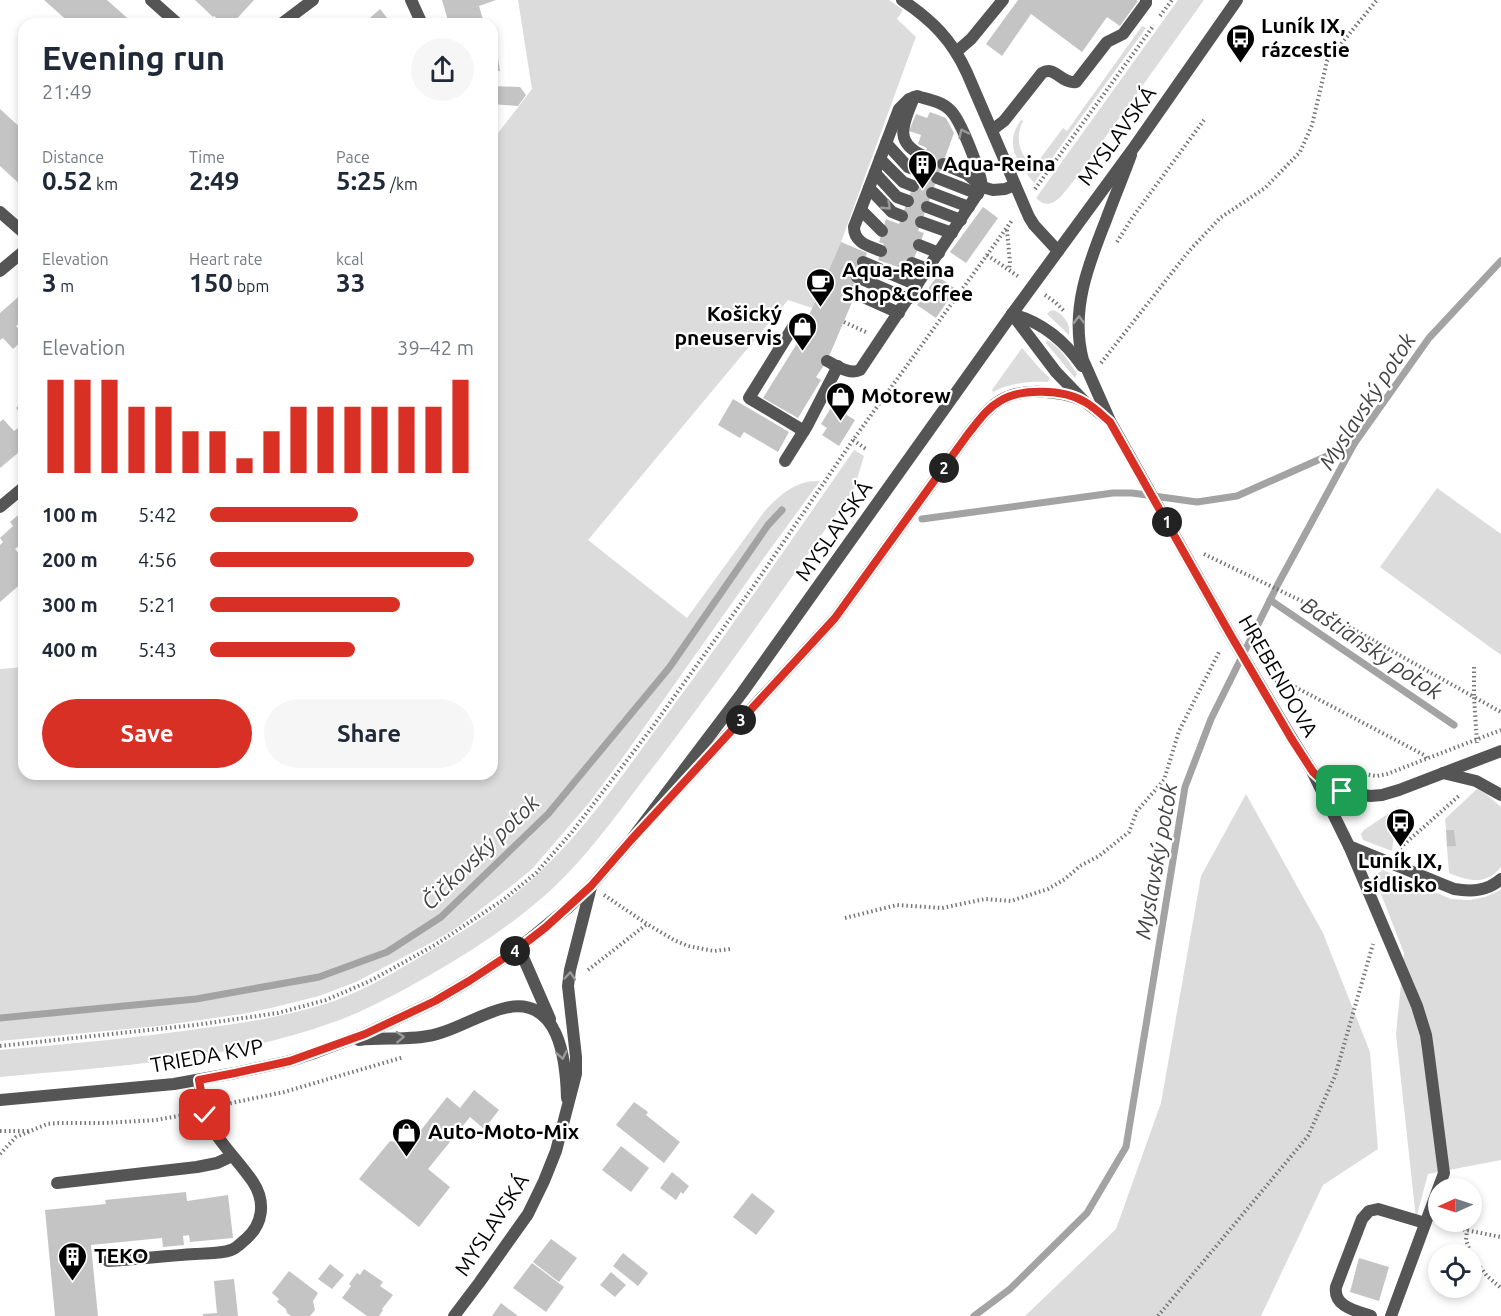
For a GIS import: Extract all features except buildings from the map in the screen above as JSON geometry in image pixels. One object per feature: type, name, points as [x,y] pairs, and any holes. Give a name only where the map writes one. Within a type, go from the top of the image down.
[{"type":"street","points":[[151,0],[171,18]]},
{"type":"street","points":[[290,18],[313,0]]},
{"type":"street","points":[[411,0],[419,18]]},
{"type":"street","points":[[902,0],[931,22],[956,52],[1034,225],[1058,251]]},
{"type":"street","points":[[956,52],[971,39],[1003,0]]},
{"type":"street","points":[[992,130],[1004,121],[1042,72],[1049,70],[1069,82],[1076,82],[1107,42],[1123,34],[1146,0]]},
{"type":"street","name":"MYSLAVSKÁ","points":[[454,1316],[528,1214],[551,1165],[574,1082],[576,1066],[569,978],[573,953],[591,886],[631,840],[742,693],[1012,314],[1135,146],[1237,0]]},
{"type":"street","points":[[914,97],[903,127],[903,136],[907,146],[924,156]]},
{"type":"street","points":[[785,461],[804,431],[832,364],[851,372],[858,372],[980,191],[982,180],[954,113],[943,105],[921,97],[914,97],[904,102],[899,109],[854,227],[856,236],[865,245],[881,251]]},
{"type":"street","points":[[886,143],[908,167],[919,171]]},
{"type":"street","points":[[1110,422],[1080,349],[1079,304],[1088,266],[1135,146]]},
{"type":"street","points":[[880,159],[903,182],[913,186]]},
{"type":"street","points":[[943,164],[968,174],[980,191]]},
{"type":"street","points":[[875,173],[897,197],[908,201]]},
{"type":"street","points":[[937,178],[980,191],[1005,189],[1015,185]]},
{"type":"street","points":[[869,188],[891,212],[902,216]]},
{"type":"street","points":[[932,193],[969,207]]},
{"type":"street","points":[[927,207],[961,220]]},
{"type":"street","points":[[861,210],[882,231]]},
{"type":"street","points":[[0,212],[18,228]]},
{"type":"street","points":[[921,222],[952,233]]},
{"type":"street","points":[[919,245],[939,253]]},
{"type":"street","points":[[0,271],[18,256]]},
{"type":"street","points":[[863,262],[917,285]]},
{"type":"street","points":[[912,263],[928,269]]},
{"type":"street","points":[[857,276],[908,299]]},
{"type":"street","points":[[850,291],[899,313]]},
{"type":"street","points":[[1012,314],[1032,320],[1054,335],[1068,348],[1090,377]]},
{"type":"street","points":[[1012,314],[1046,360],[1084,401],[1110,422]]},
{"type":"street","points":[[793,327],[749,398],[804,431]]},
{"type":"street","points":[[631,840],[835,618],[986,411],[1001,399],[1023,393],[1048,392],[1084,401]]},
{"type":"street","name":"HREBENDOVA","points":[[1110,422],[1264,693],[1313,772],[1325,783],[1352,793],[1370,796],[1391,793],[1501,751]]},
{"type":"street","points":[[0,507],[18,493]]},
{"type":"street","points":[[1313,772],[1349,846],[1380,918],[1417,1006],[1426,1035],[1444,1173],[1391,1316]]},
{"type":"street","points":[[1443,774],[1476,781],[1501,795]]},
{"type":"street","points":[[1349,846],[1455,889],[1478,891],[1488,888],[1501,879]]},
{"type":"street","name":"TRIEDA KVP","points":[[0,1101],[199,1080],[290,1061],[342,1043],[411,1013],[469,981],[519,948],[562,914],[591,886]]},
{"type":"street","name":"MYSLAVSKÁ","points":[[519,948],[559,1041],[567,1096],[565,1117]]},
{"type":"street","points":[[342,1043],[430,1036],[512,1006],[536,1010],[552,1024]]},
{"type":"street","points":[[108,1261],[226,1251],[241,1244],[258,1225],[262,1201],[253,1181],[231,1156],[207,1120],[199,1080]]},
{"type":"street","points":[[57,1183],[197,1167],[231,1156]]},
{"type":"street","points":[[1371,1316],[1343,1305],[1335,1296],[1336,1287],[1360,1222],[1369,1211],[1378,1209],[1425,1223]]},
{"type":"path","points":[[0,1046],[218,1022],[278,1013],[326,1000],[370,981],[435,945],[503,900],[536,873],[572,832],[651,729],[755,584],[853,440],[1172,0]]},
{"type":"path","points":[[1099,356],[1101,364],[1188,250],[1220,218],[1265,188],[1300,152],[1312,126],[1327,61],[1377,0]]},
{"type":"path","points":[[1114,247],[1132,218],[1204,120]]},
{"type":"path","points":[[987,255],[1009,270]]},
{"type":"path","points":[[844,322],[880,340]]},
{"type":"path","points":[[853,440],[866,449]]},
{"type":"path","points":[[1201,553],[1312,606],[1501,712]]},
{"type":"path","points":[[845,918],[897,905],[942,908],[985,899],[1011,901],[1048,889],[1065,879],[1080,866],[1099,856],[1129,832],[1137,811],[1164,780],[1179,731],[1230,633]]},
{"type":"path","points":[[1474,667],[1478,759]]},
{"type":"path","points":[[1270,676],[1280,692]]},
{"type":"path","points":[[1264,693],[1280,680],[1424,755],[1443,774]]},
{"type":"path","points":[[1337,770],[1377,776],[1388,774],[1501,730]]},
{"type":"path","points":[[1400,848],[1476,781]]},
{"type":"path","points":[[1450,795],[1455,800]]},
{"type":"path","points":[[591,886],[674,940],[701,950],[730,949]]},
{"type":"path","points":[[1158,1316],[1308,1136],[1335,1076],[1380,918]]},
{"type":"path","points":[[0,1154],[16,1137],[47,1124],[156,1120],[204,1110]]},
{"type":"path","points":[[0,1131],[32,1131]]},
{"type":"path","points":[[1480,1232],[1501,1237]]},
{"type":"path","points":[[1482,1269],[1501,1288]]},
{"type":"shaded area","points":[[518,0],[889,0],[903,10],[897,19],[916,37],[841,242],[812,308],[788,300],[588,540],[687,618],[764,512],[782,494],[796,486],[811,481],[820,481],[589,803],[532,869],[456,928],[356,982],[319,996],[271,1008],[158,1026],[0,1041],[0,669],[18,668],[18,780],[498,780],[498,133],[532,89]]},
{"type":"shaded area","points":[[1178,0],[1204,0],[1076,178],[1058,199],[1048,204],[1042,203],[1036,198]]},
{"type":"shaded area","points":[[1142,26],[1146,28],[1034,183],[1018,160],[1013,145],[1013,137],[1021,120],[1023,121],[1019,134],[1020,146],[1033,168],[1063,128],[1067,131]]},
{"type":"shaded area","points":[[1053,310],[1066,320],[1069,335],[1047,314]]},
{"type":"shaded area","points":[[1047,340],[1056,346],[1067,360],[1077,374],[1075,378],[1046,343]]},
{"type":"shaded area","points":[[1022,348],[1050,378],[1048,382],[1020,383],[993,392],[992,390]]},
{"type":"shaded area","points":[[854,450],[864,456],[854,489],[680,732],[593,845],[552,889],[508,925],[446,966],[382,1001],[344,1018],[291,1036],[209,1054],[168,1060],[0,1077],[0,1050],[128,1038],[220,1026],[280,1016],[325,1004],[393,973],[482,919],[542,870],[595,811],[720,642]]},
{"type":"shaded area","points":[[1437,488],[1501,534],[1501,655],[1380,567]]},
{"type":"shaded area","points":[[1477,789],[1501,807],[1501,867],[1489,877],[1470,880],[1449,873],[1447,847],[1455,846],[1454,830],[1446,830],[1445,819]]},
{"type":"shaded area","points":[[1246,794],[1323,933],[1370,1052],[1378,1149],[1323,1185],[1261,1316],[1025,1316],[1116,1229],[1161,1103],[1201,876]]},
{"type":"shaded area","points":[[1398,807],[1392,851],[1363,840],[1361,834],[1364,830]]},
{"type":"shaded area","points":[[1383,870],[1451,899],[1470,900],[1501,890],[1501,1160],[1428,1174],[1416,1219],[1396,1034],[1404,953],[1374,876]]},
{"type":"waterway","name":"Myslavský potok","points":[[974,1316],[1010,1289],[1087,1213],[1126,1147],[1185,787],[1211,719],[1278,584],[1354,444],[1429,338],[1501,261]]},
{"type":"waterway","name":"Čičkovský potok","points":[[922,519],[1113,493],[1132,493],[1197,502],[1237,496],[1354,444]]},
{"type":"waterway","name":"Čičkovský potok","points":[[0,1018],[196,999],[319,977],[387,952],[441,917],[548,814],[669,668],[768,525],[782,510]]},
{"type":"waterway","name":"Baštiansky potok","points":[[1270,600],[1454,725]]},
{"type":"place","name":"Luník IX, rázcestie","points":[[1240,64]]},
{"type":"place","name":"Aqua-Reina","points":[[922,190]]},
{"type":"place","name":"Aqua-Reina Shop&Coffee","points":[[821,308]]},
{"type":"place","name":"Košický pneuservis","points":[[803,352]]},
{"type":"place","name":"Motorew","points":[[840,422]]},
{"type":"place","name":"Luník IX, sídlisko","points":[[1400,848]]},
{"type":"place","name":"Auto-Moto-Mix","points":[[407,1158]]},
{"type":"place","name":"TEKO","points":[[73,1282]]},
{"type":"route","points":[[205,1115],[199,1080],[290,1061],[365,1034],[411,1013],[499,962],[570,906],[591,886],[835,618],[986,411],[1001,399],[1010,396],[1048,392],[1069,395],[1084,401],[1110,422],[1291,738],[1313,772],[1325,783],[1342,791]]}]
